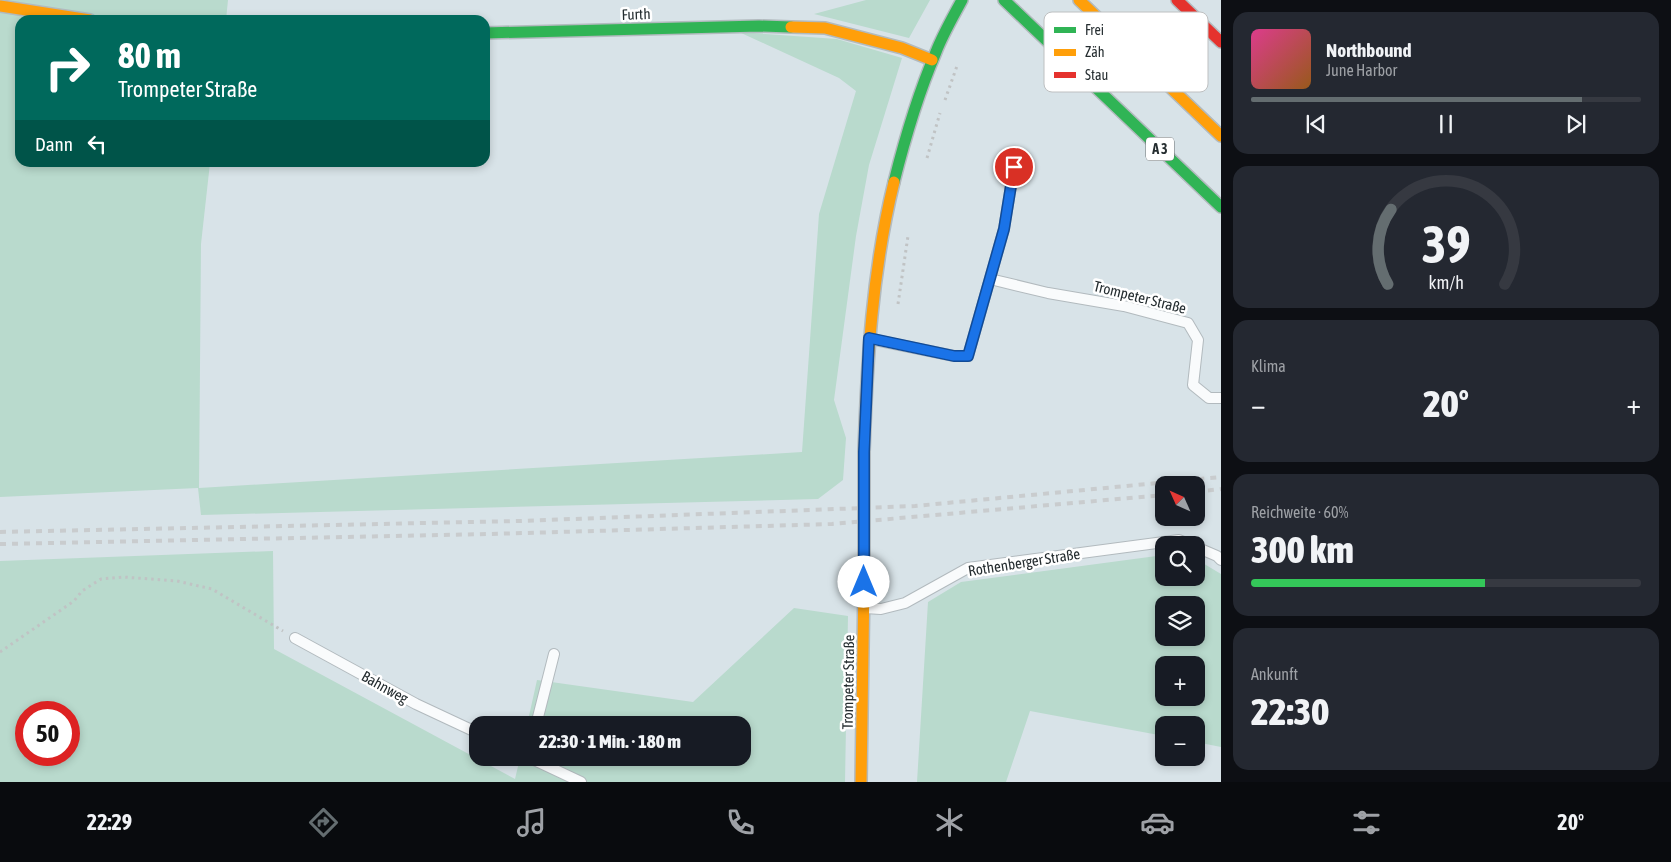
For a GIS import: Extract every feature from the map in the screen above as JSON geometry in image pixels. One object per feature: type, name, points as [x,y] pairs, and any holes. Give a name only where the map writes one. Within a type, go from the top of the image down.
[{"type":"main road","name":"Trompeter Straße","points":[[861,782],[864,452],[869,338],[876,275],[891,191],[911,119],[932,60],[962,0]]},
{"type":"main road","name":"A 3","points":[[1004,0],[1044,38]]},
{"type":"main road","points":[[1079,0],[1092,12]]},
{"type":"main road","points":[[1177,0],[1190,12]]},
{"type":"main road","points":[[1187,0],[1202,10]]},
{"type":"main road","points":[[0,6],[58,15]]},
{"type":"main road","name":"Furth","points":[[490,33],[759,26],[825,28],[902,48],[932,60]]},
{"type":"main road","points":[[1208,30],[1221,42]]},
{"type":"main road","name":"A 3","points":[[1100,92],[1221,207]]},
{"type":"main road","points":[[1175,92],[1221,136]]},
{"type":"lane","points":[[869,338],[954,356],[968,356],[1004,229],[1014,167]]},
{"type":"lane","name":"Trompeter Straße","points":[[990,279],[1048,293],[1124,306],[1188,323],[1198,340],[1193,385],[1209,398],[1221,398]]},
{"type":"lane","name":"Rothenberger Straße","points":[[864,608],[881,609],[905,603],[968,568],[1155,543]]},
{"type":"lane","points":[[1205,551],[1221,560]]},
{"type":"lane","name":"Bahnweg","points":[[295,638],[416,704],[469,729]]},
{"type":"lane","points":[[538,716],[554,654]]},
{"type":"lane","points":[[548,766],[581,782]]},
{"type":"path","points":[[926,162],[942,108],[959,63]]},
{"type":"path","points":[[898,306],[910,228]]},
{"type":"path","points":[[0,652],[74,601],[82,591],[101,579],[123,577],[177,581],[212,589],[295,638]]},
{"type":"green space","points":[[0,0],[228,0],[226,15],[15,15],[15,167],[210,167],[201,244],[199,488],[802,452],[819,214],[856,91],[839,78],[739,32],[837,39],[902,58],[869,165],[856,236],[834,400],[846,438],[843,480],[818,499],[201,515],[198,488],[0,497]]},
{"type":"green space","points":[[866,0],[930,0],[909,38],[814,14]]},
{"type":"green space","points":[[273,551],[274,649],[469,754],[469,766],[491,766],[515,779],[518,766],[751,766],[751,716],[529,716],[537,680],[693,702],[794,608],[848,616],[845,782],[0,782],[0,561]]},
{"type":"green space","points":[[1155,556],[1155,586],[1205,586],[1205,564],[1221,574],[1221,747],[1205,744],[1205,716],[1155,716],[1155,734],[1030,711],[1006,782],[917,782],[928,602],[961,582]]},
{"type":"railway","points":[[0,532],[520,521],[915,506],[1221,477]]},
{"type":"railway","points":[[1205,491],[1221,489]]},
{"type":"railway","points":[[0,544],[491,534],[832,524],[1155,496]]},
{"type":"traffic: fast","points":[[894,182],[923,84],[942,39],[962,0]]},
{"type":"traffic: fast","points":[[1004,0],[1044,38]]},
{"type":"traffic: fast","points":[[490,33],[759,26],[791,27]]},
{"type":"traffic: fast","points":[[1100,92],[1221,207]]},
{"type":"traffic: fast","points":[[864,452],[864,582]]},
{"type":"traffic: slow","points":[[1079,0],[1092,12]]},
{"type":"traffic: slow","points":[[0,6],[58,15]]},
{"type":"traffic: slow","points":[[791,27],[825,28],[902,48],[932,60]]},
{"type":"traffic: slow","points":[[1175,92],[1221,136]]},
{"type":"traffic: slow","points":[[864,452],[872,316],[880,249],[894,182]]},
{"type":"traffic: slow","points":[[861,782],[864,582]]},
{"type":"traffic: jam","points":[[1177,0],[1190,12]]},
{"type":"traffic: jam","points":[[1208,30],[1221,42]]},
{"type":"route","points":[[864,582],[864,452],[869,338],[954,356],[968,356],[1004,229],[1014,167]]}]
